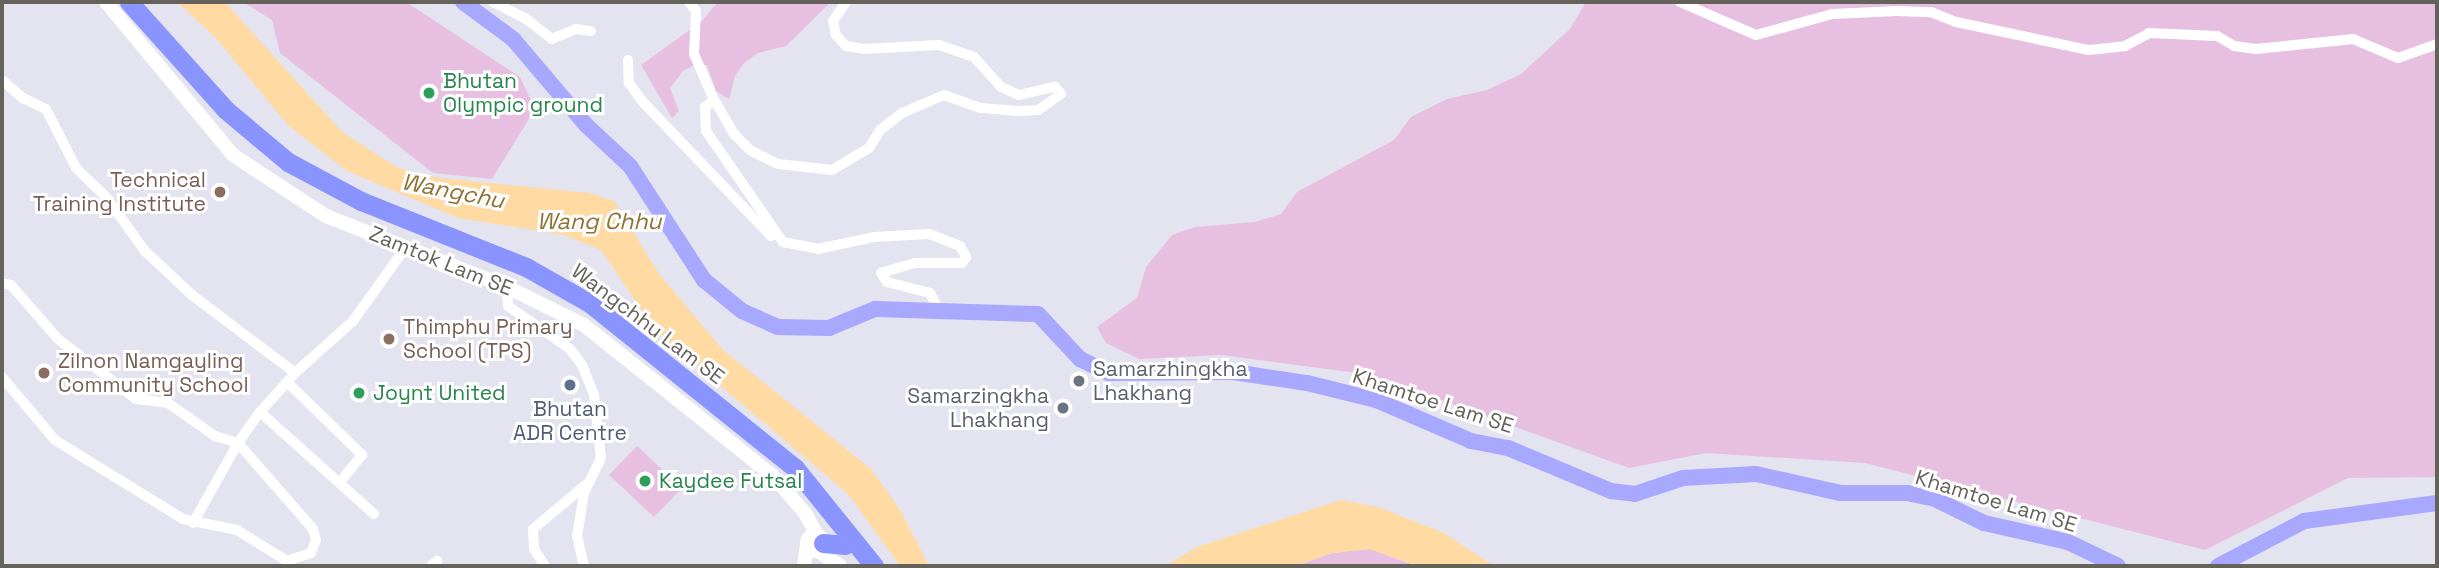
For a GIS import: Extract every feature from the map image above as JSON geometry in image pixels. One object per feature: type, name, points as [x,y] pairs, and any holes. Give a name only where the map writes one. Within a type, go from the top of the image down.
[{"type":"highway","name":"Wangchhu Lam SE","points":[[116,2],[197,94],[257,152],[337,203],[542,286],[570,303],[787,476],[817,541],[846,536],[810,482],[776,450],[578,295],[526,267],[343,194],[288,162],[226,110],[129,2]]},
{"type":"highway","points":[[846,536],[859,566]]},
{"type":"highway","points":[[846,536],[874,566]]},
{"type":"main road","name":"Zamtok Lam SE","points":[[106,2],[233,155],[326,216],[507,287],[584,325],[772,475],[795,503],[817,541]]},
{"type":"main road","name":"Khamtoe Lam SE","points":[[463,2],[513,39],[586,125],[630,166],[690,264],[742,311],[794,330],[829,328],[866,310],[1038,314],[1080,359],[1109,373],[1265,374],[1376,400],[1471,440],[1508,447],[1624,494],[1643,493],[1683,478],[1756,474],[1840,493],[1907,493],[1935,499],[1984,523],[2068,542],[2118,566]]},
{"type":"main road","points":[[2218,566],[2304,521],[2437,503]]},
{"type":"main road","points":[[805,566],[817,541],[838,565]]},
{"type":"street","points":[[493,2],[526,18],[552,39],[576,29],[591,31]]},
{"type":"street","points":[[689,2],[696,11],[694,54],[727,125],[751,152],[778,164],[832,170],[869,148],[880,130],[902,113],[944,95],[980,108],[1016,111],[1038,110],[1060,94],[1055,87],[1020,95],[1001,87],[974,57],[949,47],[846,46],[836,35],[833,21],[846,2]]},
{"type":"street","points":[[1680,2],[1756,35],[1832,14],[1897,11],[1931,12],[1956,22],[2089,50],[2125,46],[2149,33],[2217,36],[2234,46],[2256,49],[2353,39],[2398,58],[2437,44]]},
{"type":"street","points":[[628,60],[629,83],[642,101],[762,229],[783,242],[818,249],[874,237],[947,237],[966,257],[962,263],[915,263],[881,273],[887,282],[930,293],[940,313]]},
{"type":"street","points":[[2,80],[23,99],[46,109],[76,168],[106,197],[145,251],[192,295],[295,373]]},
{"type":"street","points":[[714,100],[702,117],[706,131],[783,242]]},
{"type":"street","points":[[193,523],[237,443],[295,373],[353,321],[406,247]]},
{"type":"street","points":[[2,283],[11,285],[58,339],[136,399],[168,403],[215,436],[237,443],[313,529],[316,540],[311,553],[287,561],[237,530],[214,523],[193,523],[55,440],[2,377]]},
{"type":"street","points":[[507,287],[508,306],[564,343],[590,380],[602,442],[601,458],[589,482],[577,536],[584,566]]},
{"type":"street","points":[[287,382],[362,455],[339,483]]},
{"type":"street","points":[[261,412],[374,513]]},
{"type":"street","points":[[545,566],[534,549],[533,529],[589,482]]},
{"type":"shaded area","name":"Bhutan Olympic ground","points":[[243,2],[406,2],[520,77],[535,109],[492,179],[433,173],[280,53],[272,20]]},
{"type":"shaded area","points":[[718,2],[831,2],[786,46],[758,53],[744,63],[735,76],[729,99],[716,91],[707,65],[695,65],[683,71],[670,88],[679,111],[672,118],[641,65],[702,21]]},
{"type":"shaded area","points":[[1586,2],[2437,2],[2437,477],[2348,478],[2205,550],[1865,463],[1706,453],[1629,468],[1372,375],[1222,355],[1139,359],[1106,343],[1097,327],[1137,298],[1146,267],[1172,235],[1195,227],[1255,222],[1281,214],[1297,192],[1394,140],[1411,117],[1447,99],[1487,90],[1521,74],[1570,29]]},
{"type":"shaded area","name":"Kaydee Futsal","points":[[637,446],[682,488],[654,517],[609,475]]},
{"type":"shaded area","points":[[1370,549],[1417,566],[1296,566],[1332,553]]},
{"type":"water","name":"Wang Chhu","points":[[177,2],[225,2],[342,132],[398,168],[439,178],[589,193],[614,201],[659,274],[723,350],[871,469],[900,510],[929,566],[900,566],[849,495],[656,331],[601,250],[564,235],[458,218],[347,171],[289,126],[214,36]]},
{"type":"water","points":[[1341,500],[1378,507],[1444,533],[1494,566],[1417,566],[1369,549],[1332,553],[1296,566],[1165,566],[1197,547]]},
{"type":"place","name":"Bhutan Olympic ground","points":[[429,93]]},
{"type":"place","name":"Technical Training Institute","points":[[220,192]]},
{"type":"place","name":"Thimphu Primary School (TPS)","points":[[389,339]]},
{"type":"place","name":"Zilnon Namgayling Community School","points":[[44,373]]},
{"type":"place","name":"Samarzhingkha Lhakhang","points":[[1079,381]]},
{"type":"place","name":"Bhutan ADR Centre","points":[[570,385]]},
{"type":"place","name":"Joynt United","points":[[359,393]]},
{"type":"place","name":"Samarzingkha Lhakhang","points":[[1063,408]]},
{"type":"place","name":"Kaydee Futsal","points":[[645,481]]},
{"type":"water label","name":"Wangchu","points":[[453,191]]}]
